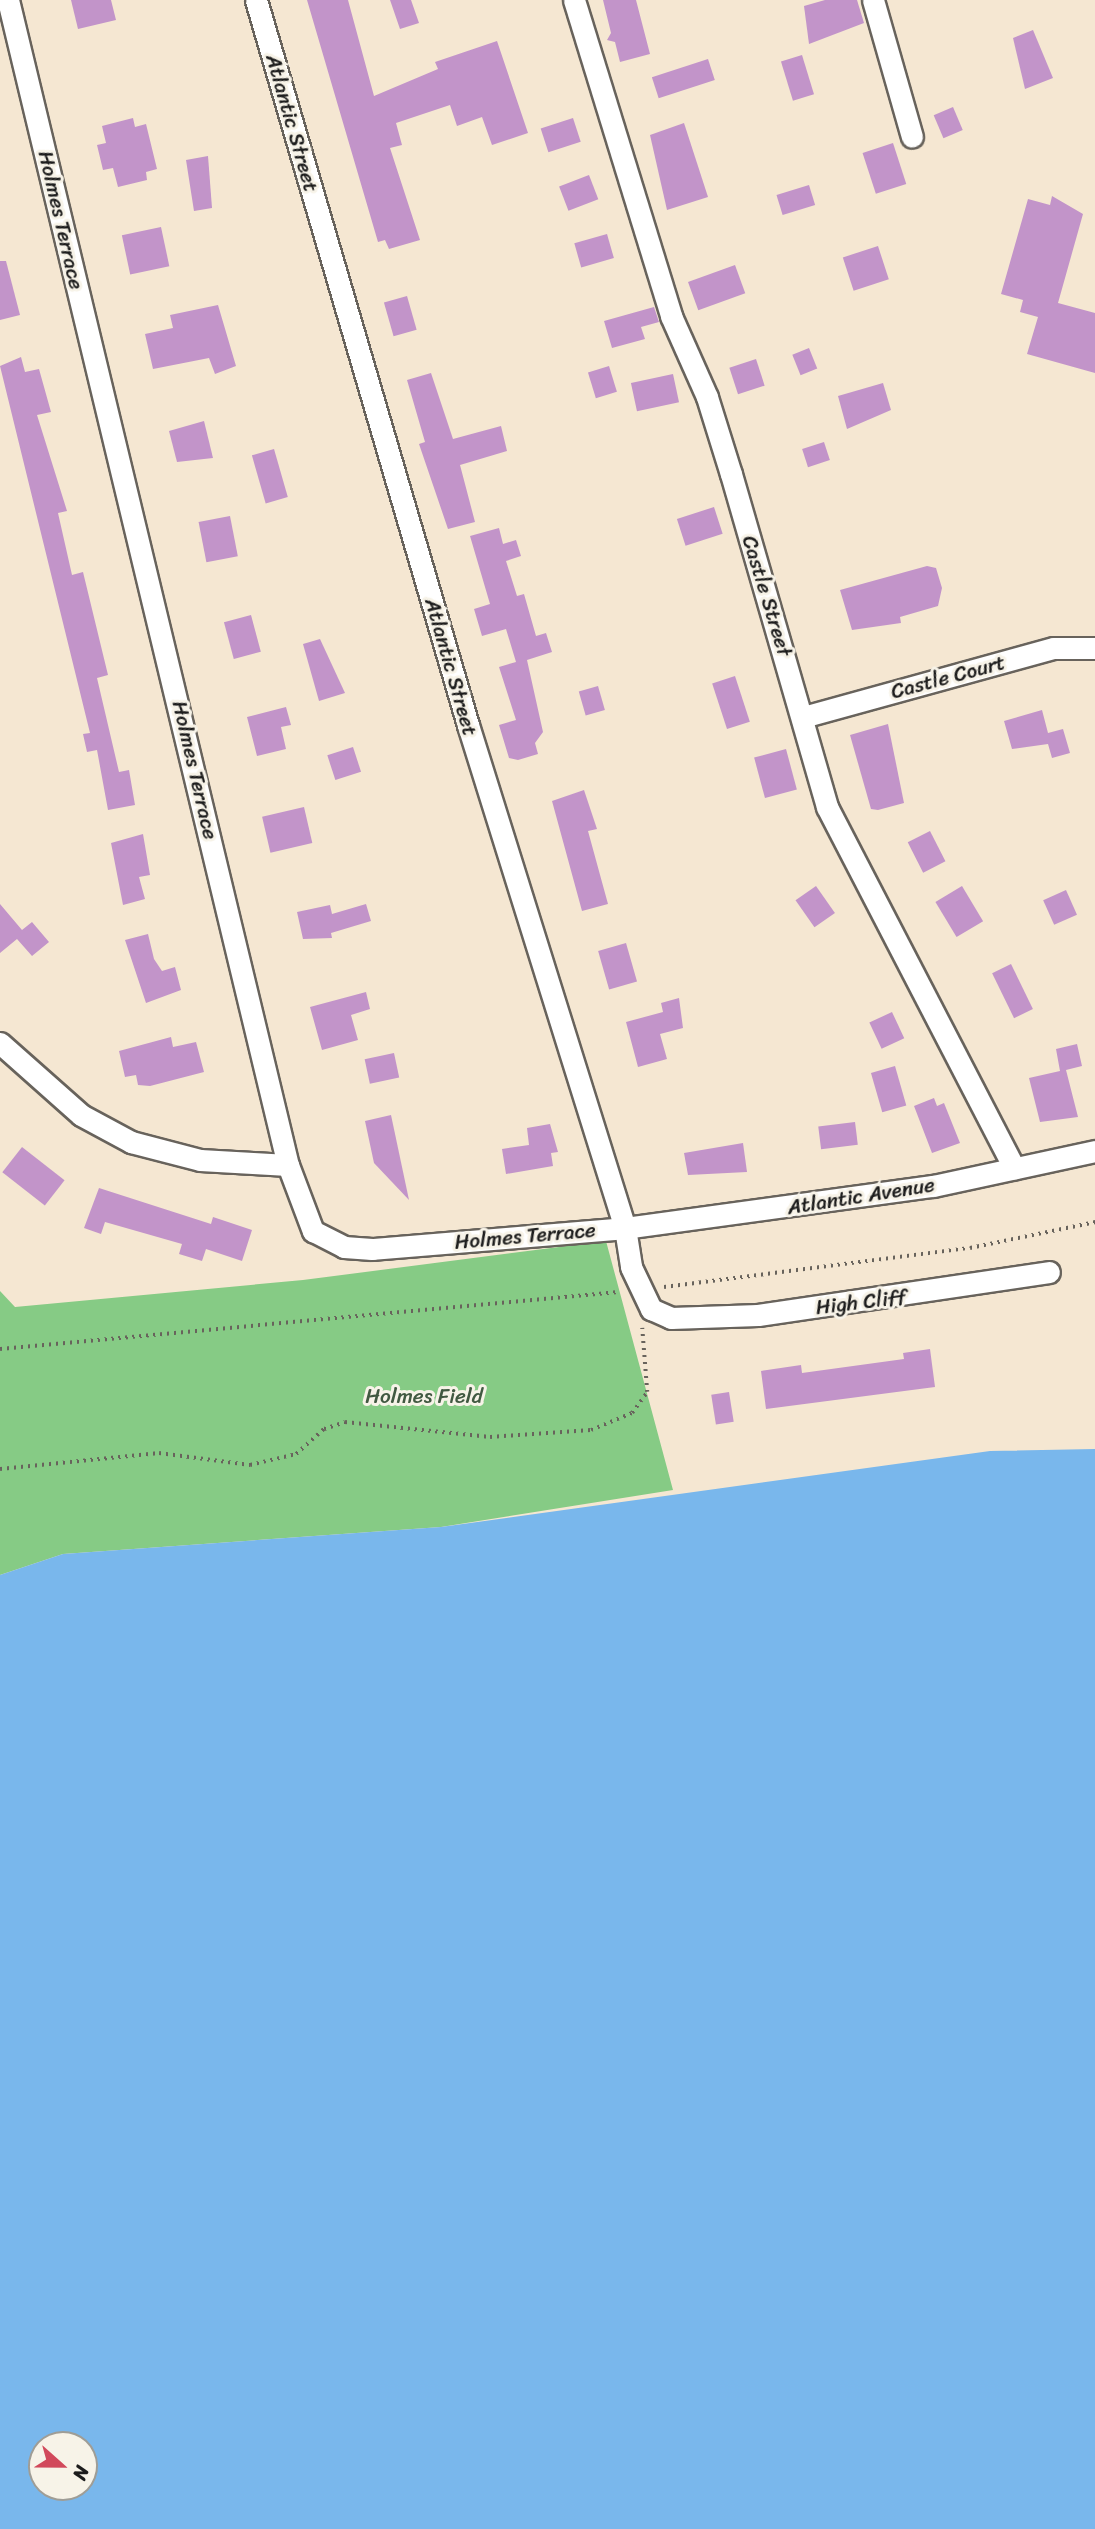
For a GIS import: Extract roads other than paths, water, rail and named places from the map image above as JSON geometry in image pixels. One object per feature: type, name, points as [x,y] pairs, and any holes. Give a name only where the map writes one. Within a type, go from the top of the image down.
[{"type":"street","name":"Holmes Terrace","points":[[8,0],[288,1166],[313,1231],[344,1247],[625,1227]]},
{"type":"street","name":"Atlantic Street","points":[[256,0],[468,725],[625,1227],[639,1290],[651,1309],[671,1318]]},
{"type":"street","name":"Castle Street","points":[[574,0],[671,316],[707,397],[803,717],[827,807],[1014,1168]]},
{"type":"street","points":[[873,0],[912,137]]},
{"type":"street","name":"Castle Court","points":[[803,717],[1054,648],[1095,648]]},
{"type":"street","points":[[0,1043],[81,1115],[131,1142],[200,1160],[288,1166]]},
{"type":"street","name":"Atlantic Avenue","points":[[625,1227],[1014,1168],[1095,1152]]},
{"type":"street","name":"High Cliff","points":[[671,1318],[758,1315],[1049,1272]]},
{"type":"water","points":[[1095,1449],[1095,2529],[0,2529],[0,1575],[63,1554],[441,1527],[990,1451]]},
{"type":"park label","name":"Holmes Field","points":[[424,1396]]}]
